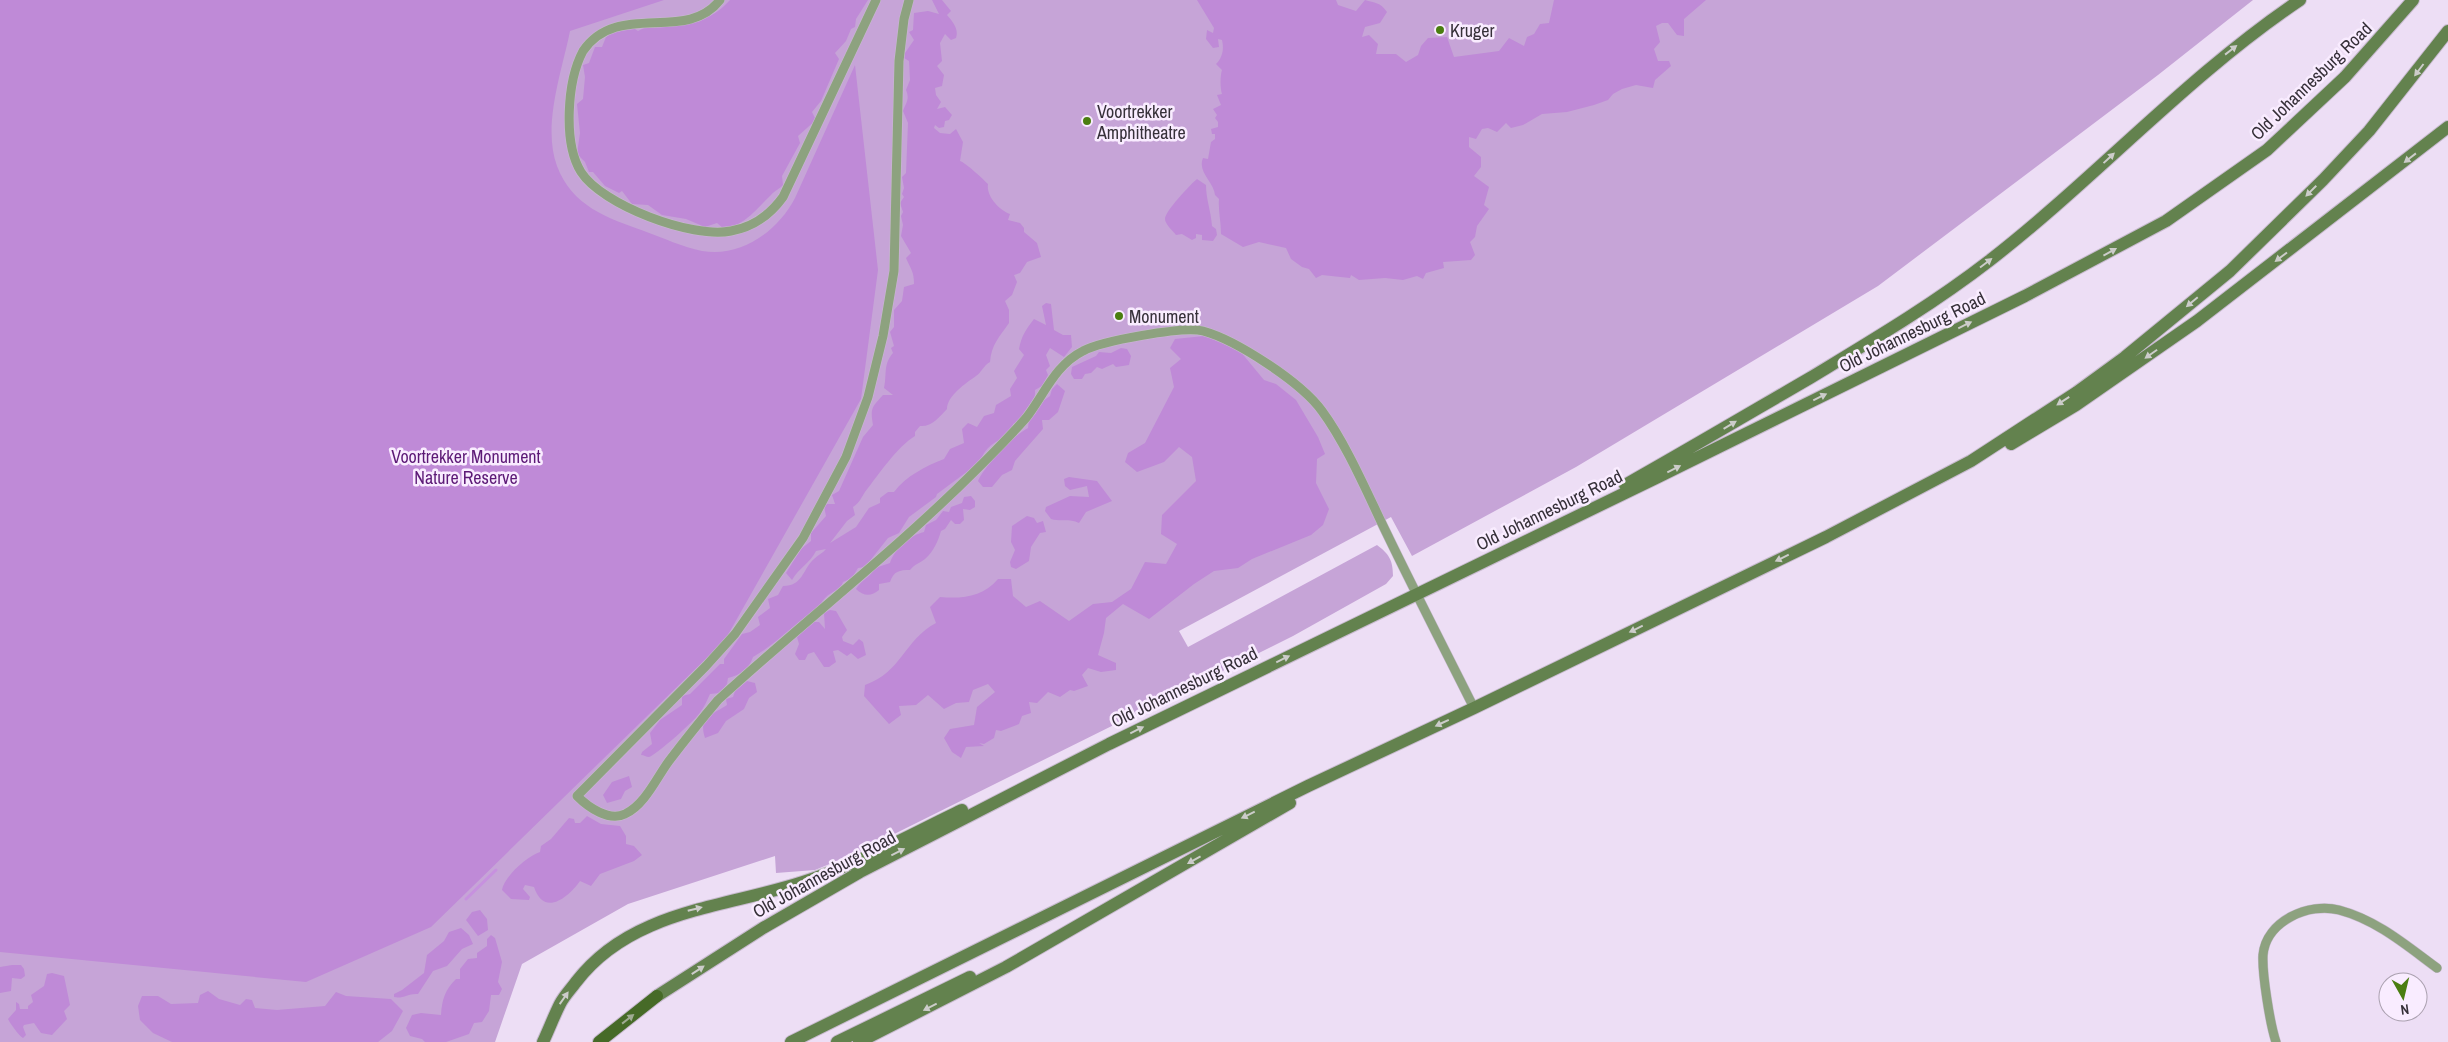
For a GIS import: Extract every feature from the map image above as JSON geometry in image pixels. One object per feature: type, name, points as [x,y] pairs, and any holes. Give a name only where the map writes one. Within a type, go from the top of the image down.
[{"type":"main road","points":[[1535,535],[1881,337],[1947,292],[1989,261],[2067,196],[2213,64],[2300,0]]},
{"type":"main road","name":"Old Johannesburg Road","points":[[599,1042],[657,996],[763,928],[860,872],[1109,744],[2025,296],[2166,220],[2212,190],[2273,145],[2345,78],[2413,0]]},
{"type":"main road","points":[[791,1042],[1308,786],[1474,708],[1826,537],[1971,461],[2077,392],[2125,356],[2230,271],[2323,180],[2369,131],[2448,31]]},
{"type":"main road","points":[[1971,461],[2003,448],[2030,433],[2148,356],[2238,291],[2448,127]]},
{"type":"main road","points":[[543,1042],[561,1002],[585,970],[615,944],[645,927],[680,913],[772,892],[806,881],[856,860],[1054,766],[1109,744]]},
{"type":"main road","points":[[859,1042],[1006,967],[1261,821],[1299,796],[1308,786]]},
{"type":"main road","points":[[837,1042],[941,990],[1040,946]]},
{"type":"street","points":[[720,0],[707,11],[696,16],[685,18],[632,16],[618,20],[599,32],[583,51],[577,68],[568,127],[571,152],[576,162],[588,182],[606,196],[659,220],[693,229],[720,233],[754,224],[771,212],[783,197],[876,0]]},
{"type":"street","points":[[909,0],[904,20],[899,61],[894,271],[872,382],[861,419],[846,457],[802,538],[734,634],[706,666],[577,796],[585,803],[611,816],[625,814],[633,808],[646,794],[694,728],[718,700],[900,541],[973,473],[1027,416],[1045,388],[1068,360],[1083,350],[1100,344],[1176,331],[1200,330],[1231,341],[1305,392],[1322,411],[1346,453],[1474,708]]},
{"type":"street","points":[[2276,1042],[2263,956],[2268,941],[2279,926],[2304,910],[2320,908],[2339,910],[2382,928],[2438,968]]},
{"type":"green space","name":"Voortrekker Monument Nature Reserve","points":[[0,0],[2253,0],[2158,75],[1878,286],[1576,467],[1412,556],[1391,517],[1179,631],[1188,647],[1377,545],[1385,551],[1392,566],[1393,576],[1386,584],[1293,636],[854,854],[815,870],[776,873],[775,856],[628,904],[522,964],[495,1042],[0,1042]]},
{"type":"green space","points":[[0,0],[664,0],[570,31],[552,116],[553,150],[557,166],[564,180],[581,201],[592,209],[617,221],[680,245],[702,251],[716,252],[744,246],[757,240],[779,221],[795,198],[855,65],[878,270],[861,399],[725,640],[431,927],[306,982],[0,952]]},
{"type":"green space","points":[[730,0],[868,0],[856,19],[855,27],[851,29],[846,41],[835,53],[839,59],[821,101],[812,112],[816,120],[798,136],[800,143],[782,176],[783,185],[750,216],[738,224],[723,228],[717,223],[705,227],[686,219],[662,215],[648,205],[632,204],[622,191],[619,193],[605,186],[593,172],[589,172],[585,162],[577,154],[580,133],[577,104],[583,99],[585,77],[583,65],[589,63],[595,47],[602,47],[606,37],[623,21],[638,31],[650,26],[695,21],[706,18],[718,11]]},
{"type":"green space","points":[[932,0],[942,0],[951,11],[947,15],[957,32],[956,38],[951,40],[945,34],[940,43],[942,61],[937,66],[944,75],[942,86],[935,88],[936,95],[941,102],[937,109],[945,107],[952,115],[949,120],[945,121],[944,127],[939,128],[935,125],[934,128],[940,133],[950,134],[956,129],[963,142],[960,161],[988,184],[991,198],[1010,214],[1008,220],[1020,223],[1024,228],[1024,232],[1037,243],[1041,257],[1027,262],[1020,273],[1014,275],[1017,282],[1012,295],[1005,301],[1009,310],[1009,323],[994,346],[990,362],[962,386],[950,399],[947,409],[938,418],[928,425],[920,426],[915,432],[915,436],[895,454],[859,502],[853,507],[855,515],[847,521],[830,543],[856,527],[869,508],[880,503],[880,498],[888,492],[894,492],[910,476],[944,459],[950,449],[964,443],[962,429],[968,423],[977,427],[984,416],[994,413],[996,405],[1011,396],[1010,389],[1017,378],[1014,371],[1024,355],[1019,349],[1021,341],[1034,319],[1046,325],[1042,306],[1046,303],[1051,304],[1054,330],[1063,335],[1071,335],[1072,347],[1064,357],[1050,348],[1046,355],[1050,366],[1046,370],[1048,375],[1042,386],[1035,390],[1032,406],[1022,418],[1013,424],[1011,437],[991,445],[984,452],[980,462],[909,517],[899,533],[888,538],[865,567],[858,568],[852,578],[843,582],[840,589],[825,598],[820,607],[753,657],[744,671],[728,678],[727,684],[720,693],[710,694],[698,715],[667,744],[649,757],[641,755],[652,744],[650,733],[660,720],[682,705],[682,696],[690,694],[720,664],[724,664],[724,659],[742,634],[750,632],[760,625],[758,617],[770,608],[768,599],[778,595],[783,586],[795,583],[810,563],[826,549],[816,551],[792,580],[786,573],[801,549],[811,541],[811,533],[826,516],[824,506],[835,504],[832,495],[839,491],[863,437],[873,425],[872,411],[874,405],[883,395],[893,395],[884,388],[888,361],[893,353],[891,348],[894,346],[890,332],[894,327],[894,310],[902,301],[904,287],[914,284],[913,273],[906,258],[911,253],[901,236],[903,225],[901,216],[903,212],[900,203],[904,197],[902,194],[904,188],[902,177],[906,173],[908,123],[903,111],[908,96],[906,90],[910,80],[909,61],[904,58],[905,53],[914,40],[909,32],[913,30],[914,13],[928,11],[939,14]]},
{"type":"green space","points":[[1197,0],[1336,0],[1338,5],[1356,11],[1365,0],[1375,2],[1387,12],[1380,23],[1365,27],[1362,37],[1369,35],[1378,44],[1376,54],[1396,54],[1406,62],[1418,55],[1421,46],[1428,38],[1447,37],[1454,57],[1499,51],[1509,38],[1524,46],[1527,37],[1534,34],[1540,24],[1549,23],[1554,0],[1706,0],[1684,19],[1684,36],[1677,35],[1668,23],[1656,26],[1660,42],[1654,49],[1658,61],[1669,61],[1671,66],[1655,80],[1653,88],[1636,85],[1622,89],[1613,94],[1608,100],[1594,105],[1567,112],[1542,114],[1523,125],[1511,128],[1506,123],[1497,132],[1488,128],[1482,129],[1476,139],[1469,137],[1469,147],[1481,157],[1481,167],[1474,176],[1489,187],[1484,205],[1489,209],[1477,226],[1475,237],[1470,242],[1475,255],[1471,260],[1443,262],[1444,268],[1426,273],[1423,279],[1417,276],[1403,280],[1385,278],[1359,280],[1351,275],[1350,278],[1322,275],[1316,278],[1309,269],[1302,267],[1291,259],[1286,248],[1259,242],[1243,247],[1221,234],[1219,199],[1215,195],[1202,168],[1202,163],[1203,158],[1208,159],[1211,142],[1215,139],[1215,134],[1212,134],[1211,129],[1218,127],[1218,122],[1215,118],[1217,115],[1213,109],[1221,105],[1217,95],[1222,94],[1220,82],[1222,70],[1216,64],[1222,55],[1223,43],[1222,40],[1218,39],[1219,47],[1213,48],[1206,39],[1207,30],[1213,33],[1214,28]]},
{"type":"green space","points":[[1197,179],[1206,185],[1212,226],[1216,229],[1217,235],[1213,241],[1202,240],[1202,235],[1196,234],[1196,238],[1192,240],[1182,234],[1176,235],[1165,221],[1166,215],[1174,204]]},
{"type":"green space","points":[[1204,336],[1228,343],[1240,351],[1264,380],[1276,384],[1296,400],[1318,437],[1325,454],[1317,459],[1316,483],[1329,509],[1323,525],[1311,535],[1252,559],[1238,568],[1214,571],[1149,619],[1123,604],[1106,618],[1098,655],[1116,663],[1116,670],[1101,672],[1088,668],[1082,675],[1088,686],[1074,691],[1070,690],[1060,697],[1048,692],[1037,703],[1029,702],[1031,713],[1022,716],[1019,724],[1001,731],[996,730],[994,738],[984,744],[979,743],[984,746],[966,747],[961,758],[952,752],[944,738],[950,729],[974,725],[977,707],[995,692],[988,684],[973,690],[969,702],[956,703],[944,709],[928,695],[916,705],[899,706],[901,715],[889,724],[864,696],[865,685],[887,672],[925,630],[936,623],[930,607],[940,597],[972,596],[986,590],[998,579],[1011,579],[1013,596],[1026,607],[1040,601],[1069,621],[1093,604],[1112,602],[1131,589],[1145,562],[1166,564],[1177,544],[1161,534],[1162,515],[1196,481],[1192,457],[1179,447],[1164,462],[1137,472],[1125,462],[1128,453],[1145,443],[1174,387],[1170,368],[1181,359],[1170,348],[1175,339]]},
{"type":"green space","points":[[1121,348],[1127,349],[1131,356],[1129,365],[1116,367],[1113,364],[1102,369],[1097,367],[1091,373],[1085,374],[1082,379],[1074,379],[1071,374],[1072,367],[1096,356],[1099,352],[1111,353]]},
{"type":"green space","points":[[1057,384],[1065,391],[1058,412],[1049,420],[1042,420],[1043,429],[1015,461],[1012,470],[1002,475],[992,487],[983,487],[978,481],[986,468],[1008,444],[1028,428],[1029,419],[1036,413],[1036,406],[1050,396],[1052,389]]},
{"type":"green space","points":[[1069,477],[1097,481],[1112,501],[1086,512],[1079,523],[1051,519],[1045,511],[1046,507],[1070,496],[1089,497],[1087,486],[1070,490],[1065,486],[1064,479]]},
{"type":"green space","points":[[971,496],[975,501],[975,507],[970,510],[963,509],[964,520],[960,524],[955,524],[951,520],[945,529],[941,531],[931,553],[925,559],[910,570],[897,572],[893,575],[890,582],[879,584],[879,590],[873,594],[864,594],[856,589],[875,568],[890,563],[895,553],[903,544],[913,536],[924,532],[926,525],[936,520],[943,511],[949,512],[951,507],[962,503],[964,497]]},
{"type":"green space","points":[[1027,516],[1034,518],[1037,523],[1043,521],[1046,532],[1040,533],[1031,547],[1029,561],[1016,569],[1011,567],[1010,562],[1015,550],[1011,542],[1012,526]]},
{"type":"green space","points":[[830,610],[836,611],[847,630],[842,637],[843,641],[853,645],[859,639],[863,642],[866,655],[858,659],[851,653],[847,656],[838,650],[833,651],[836,662],[829,667],[824,667],[814,652],[808,654],[805,660],[799,660],[795,654],[799,644],[797,637],[814,622],[819,622],[825,629],[824,613]]},
{"type":"green space","points":[[747,681],[755,683],[757,692],[749,698],[744,709],[726,721],[718,733],[705,738],[703,725],[705,721],[712,714],[727,705],[726,699],[733,697],[735,691]]},
{"type":"green space","points":[[629,776],[632,787],[625,791],[621,799],[607,803],[603,795],[612,782]]},
{"type":"green space","points":[[587,816],[601,824],[620,826],[626,836],[626,844],[634,846],[642,855],[634,861],[600,874],[591,886],[580,881],[569,893],[556,902],[544,901],[538,896],[534,887],[525,885],[523,889],[530,897],[529,900],[511,899],[502,890],[511,873],[529,858],[540,852],[541,846],[551,839],[569,818],[574,819],[575,823],[580,823]]},
{"type":"green space","points":[[480,910],[487,919],[488,930],[478,936],[466,920],[472,912]]},
{"type":"green space","points":[[461,928],[469,935],[473,944],[462,949],[447,966],[433,971],[418,994],[394,997],[394,994],[424,973],[427,955],[444,941],[449,932]]},
{"type":"green space","points":[[491,935],[495,938],[502,962],[498,982],[502,989],[499,995],[491,995],[489,1011],[482,1022],[474,1023],[469,1034],[446,1042],[425,1042],[422,1039],[410,1036],[406,1028],[412,1015],[421,1013],[441,1015],[445,995],[456,979],[460,979],[460,969],[468,959],[477,958],[477,953],[487,946],[487,939]]},
{"type":"green space","points":[[21,965],[25,976],[21,979],[12,978],[11,991],[0,993],[0,967]]},
{"type":"green space","points":[[52,973],[64,976],[70,1005],[64,1011],[67,1019],[52,1035],[41,1033],[34,1023],[24,1025],[26,1035],[23,1038],[8,1019],[16,1010],[16,1002],[19,1004],[20,1009],[28,1009],[28,1006],[33,1002],[31,995],[44,986],[47,974]]},
{"type":"green space","points":[[208,991],[219,999],[240,1005],[246,999],[252,1000],[255,1008],[277,1010],[325,1006],[336,992],[346,996],[391,999],[403,1011],[392,1031],[378,1042],[172,1042],[153,1033],[140,1020],[138,1006],[142,996],[158,996],[171,1004],[198,1003],[200,995]]},
{"type":"waterway","points":[[466,899],[496,870]]},
{"type":"place","name":"Kruger","points":[[1440,30]]},
{"type":"place","name":"Voortrekker Amphitheatre","points":[[1087,121]]},
{"type":"place","name":"Monument","points":[[1119,316]]}]
